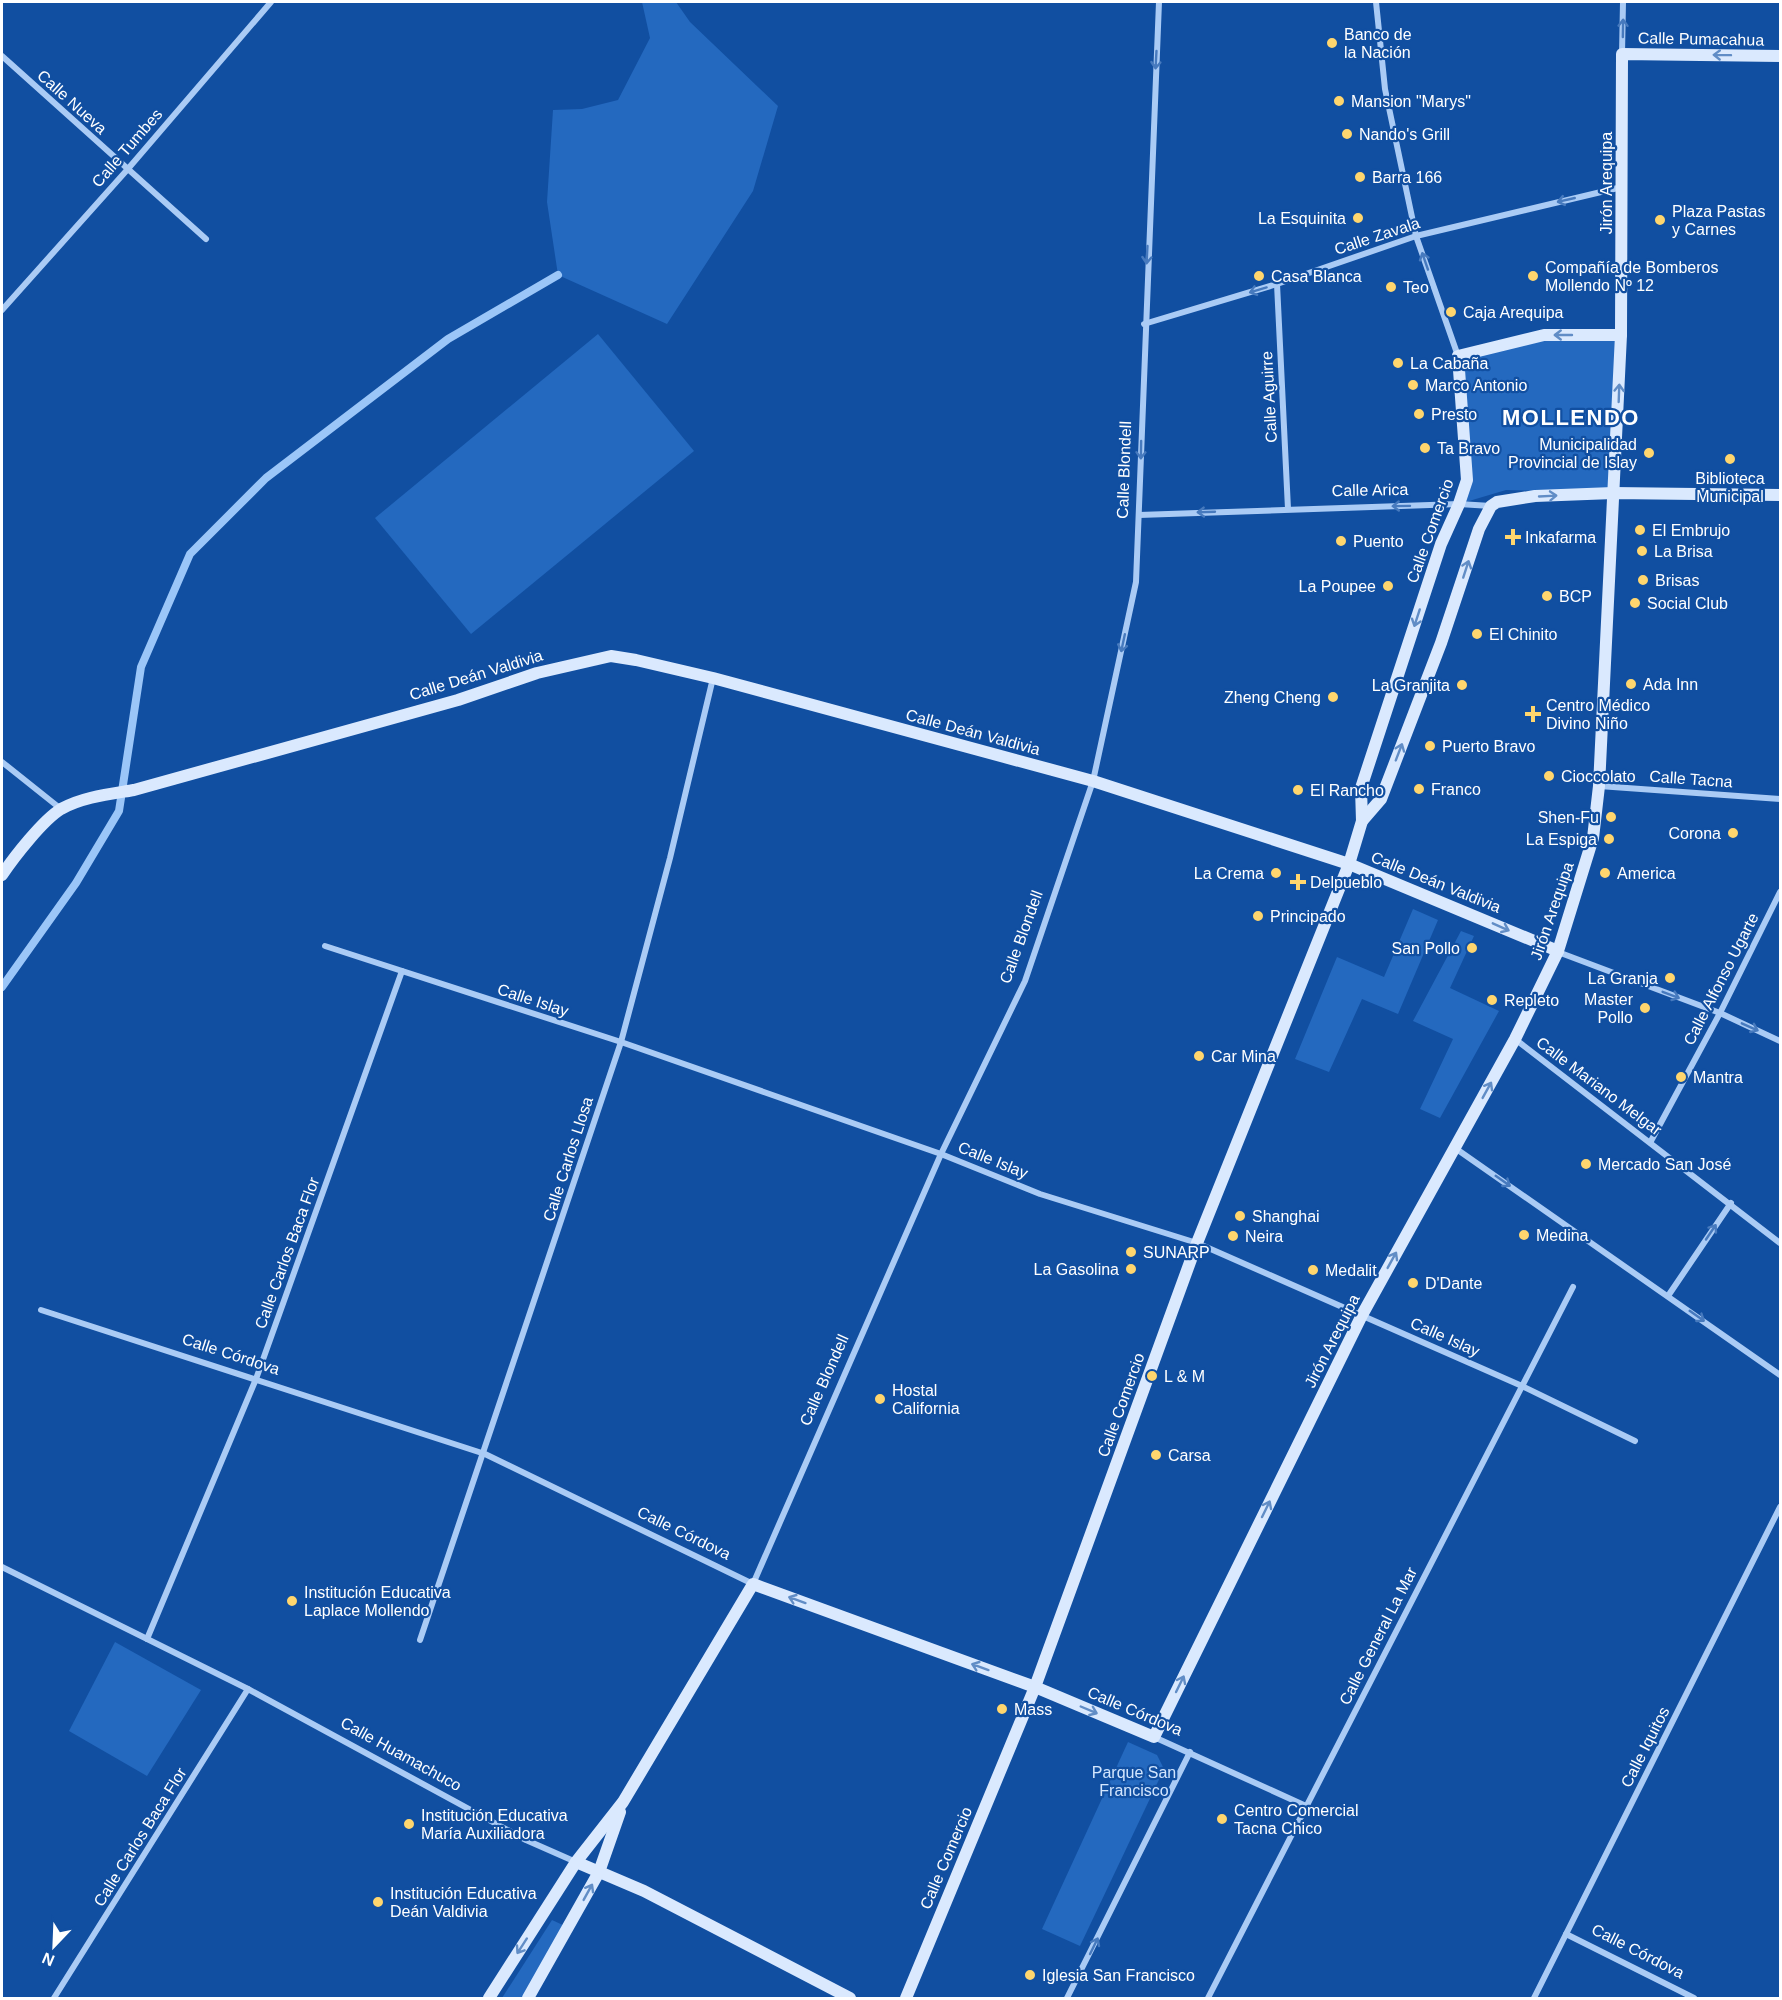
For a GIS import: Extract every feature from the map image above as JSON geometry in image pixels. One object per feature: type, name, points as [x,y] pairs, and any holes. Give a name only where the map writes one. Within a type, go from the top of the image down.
[{"type":"street","name":"Calle Tumbes","points":[[2,310],[127,170],[271,2]]},
{"type":"street","name":"Calle Blondell","points":[[489,1998],[576,1862],[623,1802],[753,1584],[941,1154],[1025,981],[1093,781],[1136,582],[1144,324],[1159,2]]},
{"type":"street","name":"Calle Comercio","points":[[906,1998],[1035,1687],[1197,1243],[1349,864],[1362,821],[1361,788],[1441,544],[1460,504],[1467,480],[1458,356],[1416,236],[1385,89],[1376,2]]},
{"type":"street","name":"Jirón Arequipa","points":[[1154,1737],[1362,1315],[1515,1040],[1558,951],[1593,838],[1599,786],[1621,335],[1623,2]]},
{"type":"street","name":"Calle Pumacahua","points":[[1622,54],[1780,56]]},
{"type":"street","name":"Calle Nueva","points":[[2,56],[206,239]]},
{"type":"street","name":"Calle Zavala","points":[[1144,324],[1277,284],[1416,236],[1623,187]]},
{"type":"street","name":"Calle Aguirre","points":[[1277,284],[1288,509]]},
{"type":"street","points":[[1458,356],[1544,335],[1621,335]]},
{"type":"street","name":"Calle Arica","points":[[1139,514],[1460,504],[1491,506],[1497,502],[1535,496],[1613,493],[1780,495]]},
{"type":"street","name":"Calle Comercio","points":[[1362,821],[1381,799],[1441,643],[1479,529],[1491,506]]},
{"type":"street","name":"Calle Deán Valdivia","points":[[61,809],[89,798],[134,790],[458,700],[586,660],[611,656],[713,678],[1093,781],[1349,864],[1558,951],[1720,1013],[1780,1041]]},
{"type":"street","name":"Calle Carlos Llosa","points":[[420,1640],[485,1454],[621,1042],[670,858],[713,678]]},
{"type":"street","points":[[2,762],[61,809],[15,856],[2,875]]},
{"type":"street","name":"Calle Tacna","points":[[1599,786],[1780,799]]},
{"type":"street","name":"Calle Alfonso Ugarte","points":[[1651,1141],[1720,1013],[1780,892]]},
{"type":"street","name":"Calle Islay","points":[[325,946],[621,1042],[941,1154],[1040,1194],[1197,1243],[1522,1386],[1635,1440]]},
{"type":"street","name":"Calle Carlos Baca Flor","points":[[147,1640],[256,1379],[402,971]]},
{"type":"street","name":"Calle Mariano Melgar","points":[[1515,1040],[1651,1141],[1780,1243]]},
{"type":"street","points":[[1454,1147],[1780,1375]]},
{"type":"street","points":[[1668,1296],[1731,1203]]},
{"type":"street","name":"Calle General La Mar","points":[[1208,1998],[1573,1287]]},
{"type":"street","name":"Calle Córdova","points":[[41,1310],[485,1454],[753,1584],[1035,1687],[1190,1752],[1306,1806]]},
{"type":"street","name":"Calle Iquitos","points":[[1534,1998],[1780,1508]]},
{"type":"street","name":"Calle Huamachuco","points":[[2,1567],[248,1689],[516,1835],[644,1891],[850,1998]]},
{"type":"street","name":"Calle Carlos Baca Flor","points":[[54,1998],[248,1689]]},
{"type":"street","points":[[1067,1998],[1190,1752]]},
{"type":"street","name":"Calle Blondell","points":[[528,1998],[599,1872],[623,1802]]},
{"type":"street","name":"Calle Córdova","points":[[1566,1934],[1694,1998]]},
{"type":"green space","points":[[642,2],[676,2],[690,22],[778,106],[753,191],[667,324],[558,275],[547,202],[553,110],[582,109],[618,100],[650,38]]},
{"type":"green space","points":[[598,334],[694,451],[471,634],[375,518]]},
{"type":"green space","points":[[1544,335],[1621,335],[1613,493],[1506,490],[1459,504],[1467,480],[1458,356]]},
{"type":"green space","points":[[1413,909],[1438,920],[1398,1014],[1362,999],[1329,1072],[1295,1059],[1337,957],[1384,977]]},
{"type":"green space","points":[[1461,931],[1474,936],[1450,988],[1499,1011],[1440,1118],[1420,1109],[1453,1039],[1413,1021]]},
{"type":"green space","points":[[115,1642],[201,1690],[147,1776],[69,1731]]},
{"type":"green space","name":"Parque San Francisco","points":[[1128,1742],[1157,1755],[1164,1769],[1080,1946],[1042,1929]]},
{"type":"green space","points":[[552,1920],[565,1926],[523,1998],[502,1998]]},
{"type":"waterway","points":[[2,987],[76,883],[119,811],[141,667],[190,554],[266,478],[448,339],[558,275]]},
{"type":"place","name":"Banco de la Nación","points":[[1332,43]]},
{"type":"place","name":"Mansion \"Marys\"","points":[[1339,101]]},
{"type":"place","name":"Nando's Grill","points":[[1347,134]]},
{"type":"place","name":"Barra 166","points":[[1360,177]]},
{"type":"place","name":"La Esquinita","points":[[1358,218]]},
{"type":"place","name":"Plaza Pastas y Carnes","points":[[1660,220]]},
{"type":"place","name":"Casa Blanca","points":[[1259,276]]},
{"type":"place","name":"Compañía de Bomberos Mollendo Nº 12","points":[[1533,276]]},
{"type":"place","name":"Teo","points":[[1391,287]]},
{"type":"place","name":"Caja Arequipa","points":[[1451,312]]},
{"type":"place","name":"La Cabaña","points":[[1398,363]]},
{"type":"place","name":"Marco Antonio","points":[[1413,385]]},
{"type":"place","name":"Presto","points":[[1419,414]]},
{"type":"place","name":"Ta Bravo","points":[[1425,448]]},
{"type":"place","name":"Municipalidad Provincial de Islay","points":[[1649,453]]},
{"type":"place","name":"Biblioteca Municipal","points":[[1730,459]]},
{"type":"place","name":"El Embrujo","points":[[1640,530]]},
{"type":"place","name":"Inkafarma","points":[[1513,537]]},
{"type":"place","name":"Puento","points":[[1341,541]]},
{"type":"place","name":"La Brisa","points":[[1642,551]]},
{"type":"place","name":"Brisas","points":[[1643,580]]},
{"type":"place","name":"La Poupee","points":[[1388,586]]},
{"type":"place","name":"BCP","points":[[1547,596]]},
{"type":"place","name":"Social Club","points":[[1635,603]]},
{"type":"place","name":"El Chinito","points":[[1477,634]]},
{"type":"place","name":"Ada Inn","points":[[1631,684]]},
{"type":"place","name":"La Granjita","points":[[1462,685]]},
{"type":"place","name":"Zheng Cheng","points":[[1333,697]]},
{"type":"place","name":"Centro Médico Divino Niño","points":[[1533,714]]},
{"type":"place","name":"Puerto Bravo","points":[[1430,746]]},
{"type":"place","name":"Cioccolato","points":[[1549,776]]},
{"type":"place","name":"Franco","points":[[1419,789]]},
{"type":"place","name":"El Rancho","points":[[1298,790]]},
{"type":"place","name":"Shen-Fu","points":[[1611,817]]},
{"type":"place","name":"Corona","points":[[1733,833]]},
{"type":"place","name":"La Espiga","points":[[1609,839]]},
{"type":"place","name":"La Crema","points":[[1276,873]]},
{"type":"place","name":"America","points":[[1605,873]]},
{"type":"place","name":"Delpueblo","points":[[1298,882]]},
{"type":"place","name":"Principado","points":[[1258,916]]},
{"type":"place","name":"San Pollo","points":[[1472,948]]},
{"type":"place","name":"La Granja","points":[[1670,978]]},
{"type":"place","name":"Repleto","points":[[1492,1000]]},
{"type":"place","name":"Master Pollo","points":[[1645,1008]]},
{"type":"place","name":"Car Mina","points":[[1199,1056]]},
{"type":"place","name":"Mantra","points":[[1681,1077]]},
{"type":"place","name":"Mercado San José","points":[[1586,1164]]},
{"type":"place","name":"Shanghai","points":[[1240,1216]]},
{"type":"place","name":"Medina","points":[[1524,1235]]},
{"type":"place","name":"Neira","points":[[1233,1236]]},
{"type":"place","name":"SUNARP","points":[[1131,1252]]},
{"type":"place","name":"La Gasolina","points":[[1131,1269]]},
{"type":"place","name":"Medalit","points":[[1313,1270]]},
{"type":"place","name":"D'Dante","points":[[1413,1283]]},
{"type":"place","name":"L & M","points":[[1152,1376]]},
{"type":"place","name":"Hostal California","points":[[880,1399]]},
{"type":"place","name":"Carsa","points":[[1156,1455]]},
{"type":"place","name":"Institución Educativa Laplace Mollendo","points":[[292,1601]]},
{"type":"place","name":"Mass","points":[[1002,1709]]},
{"type":"place","name":"Centro Comercial Tacna Chico","points":[[1222,1819]]},
{"type":"place","name":"Institución Educativa María Auxiliadora","points":[[409,1824]]},
{"type":"place","name":"Institución Educativa Deán Valdivia","points":[[378,1902]]},
{"type":"place","name":"Iglesia San Francisco","points":[[1030,1975]]},
{"type":"district","name":"MOLLENDO","points":[[1571,417]]}]
